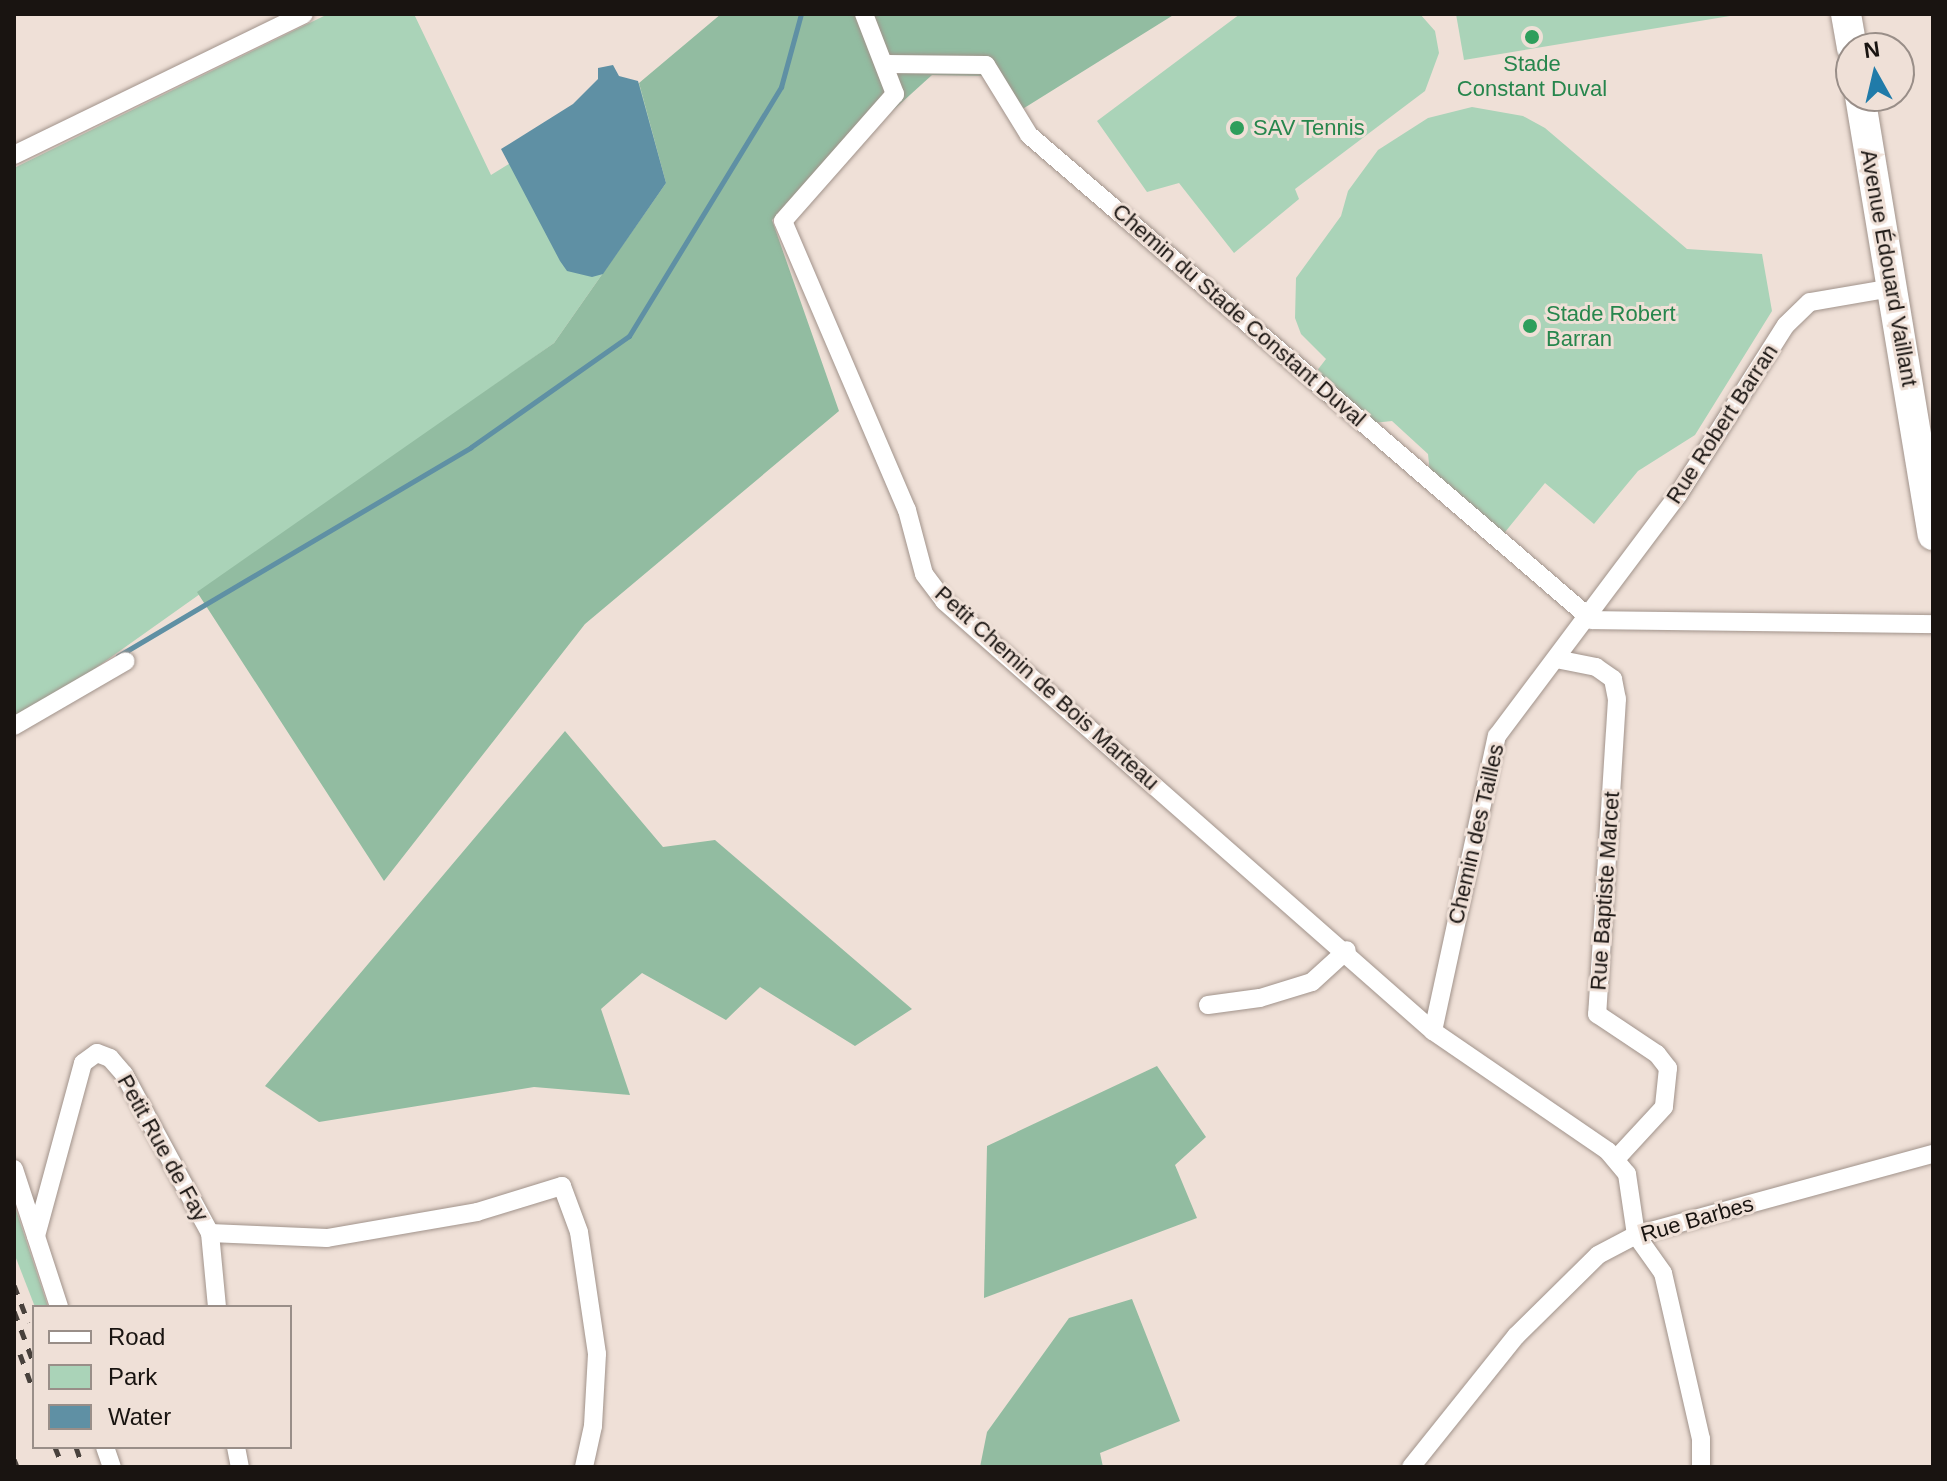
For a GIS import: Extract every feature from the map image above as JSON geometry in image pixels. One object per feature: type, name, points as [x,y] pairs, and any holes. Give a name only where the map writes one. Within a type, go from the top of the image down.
[{"type":"main road","name":"Avenue Édouard Vaillant","points":[[1863,112],[1933,535]]},
{"type":"street","points":[[14,155],[304,14]]},
{"type":"street","name":"Petit Chemin de Bois Marteau","points":[[864,14],[887,64],[895,94],[783,221],[907,510],[924,574],[944,601],[1347,950],[1433,1031]]},
{"type":"street","name":"Chemin du Stade Constant Duval","points":[[887,64],[986,65],[1029,135],[1585,614]]},
{"type":"street","name":"Rue Robert Barran","points":[[1585,614],[1678,495],[1786,325],[1810,302],[1892,288]]},
{"type":"street","points":[[1585,614],[1592,620],[1933,624]]},
{"type":"street","name":"Chemin des Tailles","points":[[1433,1031],[1497,736],[1556,659],[1585,614]]},
{"type":"street","name":"Rue Baptiste Marcet","points":[[1556,659],[1596,667],[1613,679],[1617,699],[1597,1014],[1657,1054],[1668,1068],[1664,1107],[1616,1159]]},
{"type":"street","points":[[14,726],[126,661]]},
{"type":"street","points":[[1208,1005],[1260,998],[1312,982],[1347,950]]},
{"type":"street","points":[[1433,1031],[1616,1159],[1627,1174],[1636,1235],[1663,1273],[1701,1439],[1701,1467]]},
{"type":"street","name":"Petit Rue de Fay","points":[[36,1236],[60,1160],[73,1089],[83,1063],[97,1053],[110,1058],[124,1074],[210,1233],[217,1305]]},
{"type":"street","name":"Rue Barbes","points":[[1416,1465],[1516,1336],[1598,1255],[1636,1235],[1933,1154]]},
{"type":"street","points":[[14,1169],[58,1305]]},
{"type":"street","points":[[210,1233],[327,1238],[477,1212],[562,1186],[579,1232],[597,1354],[593,1426],[584,1467]]},
{"type":"green space","points":[[328,14],[414,14],[491,175],[639,83],[666,183],[554,343],[14,726],[14,168]]},
{"type":"green space","points":[[721,14],[1175,14],[1021,110],[985,76],[932,75],[772,220],[839,411],[585,624],[384,881],[197,592],[554,343],[666,183],[639,83]]},
{"type":"green space","name":"SAV Tennis","points":[[1240,14],[1420,14],[1435,31],[1439,53],[1425,91],[1295,189],[1299,199],[1234,253],[1179,183],[1147,192],[1097,121]]},
{"type":"green space","name":"Stade Constant Duval","points":[[1456,14],[1742,14],[1464,60]]},
{"type":"green space","name":"Stade Robert Barran","points":[[1472,107],[1523,116],[1545,128],[1687,249],[1762,254],[1772,311],[1695,435],[1638,471],[1594,524],[1545,483],[1501,537],[1430,474],[1428,454],[1392,421],[1373,423],[1316,372],[1326,359],[1301,334],[1295,318],[1296,278],[1341,216],[1348,191],[1378,150],[1428,118]]},
{"type":"green space","points":[[565,731],[663,847],[715,840],[912,1009],[855,1046],[760,987],[726,1020],[642,973],[601,1009],[630,1095],[534,1087],[319,1122],[265,1086]]},
{"type":"green space","points":[[1157,1066],[1206,1137],[1175,1165],[1197,1218],[984,1298],[987,1146]]},
{"type":"green space","points":[[14,1204],[47,1305],[34,1305],[14,1253]]},
{"type":"green space","points":[[1132,1299],[1180,1421],[1100,1453],[1103,1467],[980,1467],[987,1432],[1069,1318]]},
{"type":"water","points":[[613,65],[619,76],[638,81],[666,183],[603,274],[592,277],[567,271],[501,149],[573,104],[598,79],[598,68]]},
{"type":"waterway","points":[[118,656],[471,447],[629,336],[781,87],[801,14]]},
{"type":"railway","points":[[14,1285],[28,1322]]},
{"type":"railway","points":[[14,1311],[32,1359]]},
{"type":"railway","points":[[20,1354],[32,1387]]},
{"type":"railway","points":[[56,1449],[63,1467]]},
{"type":"railway","points":[[77,1449],[83,1467]]},
{"type":"railway","points":[[14,1459],[17,1467]]},
{"type":"place","name":"Stade Constant Duval","points":[[1532,37]]},
{"type":"place","name":"SAV Tennis","points":[[1237,128]]},
{"type":"place","name":"Stade Robert Barran","points":[[1530,326]]}]
